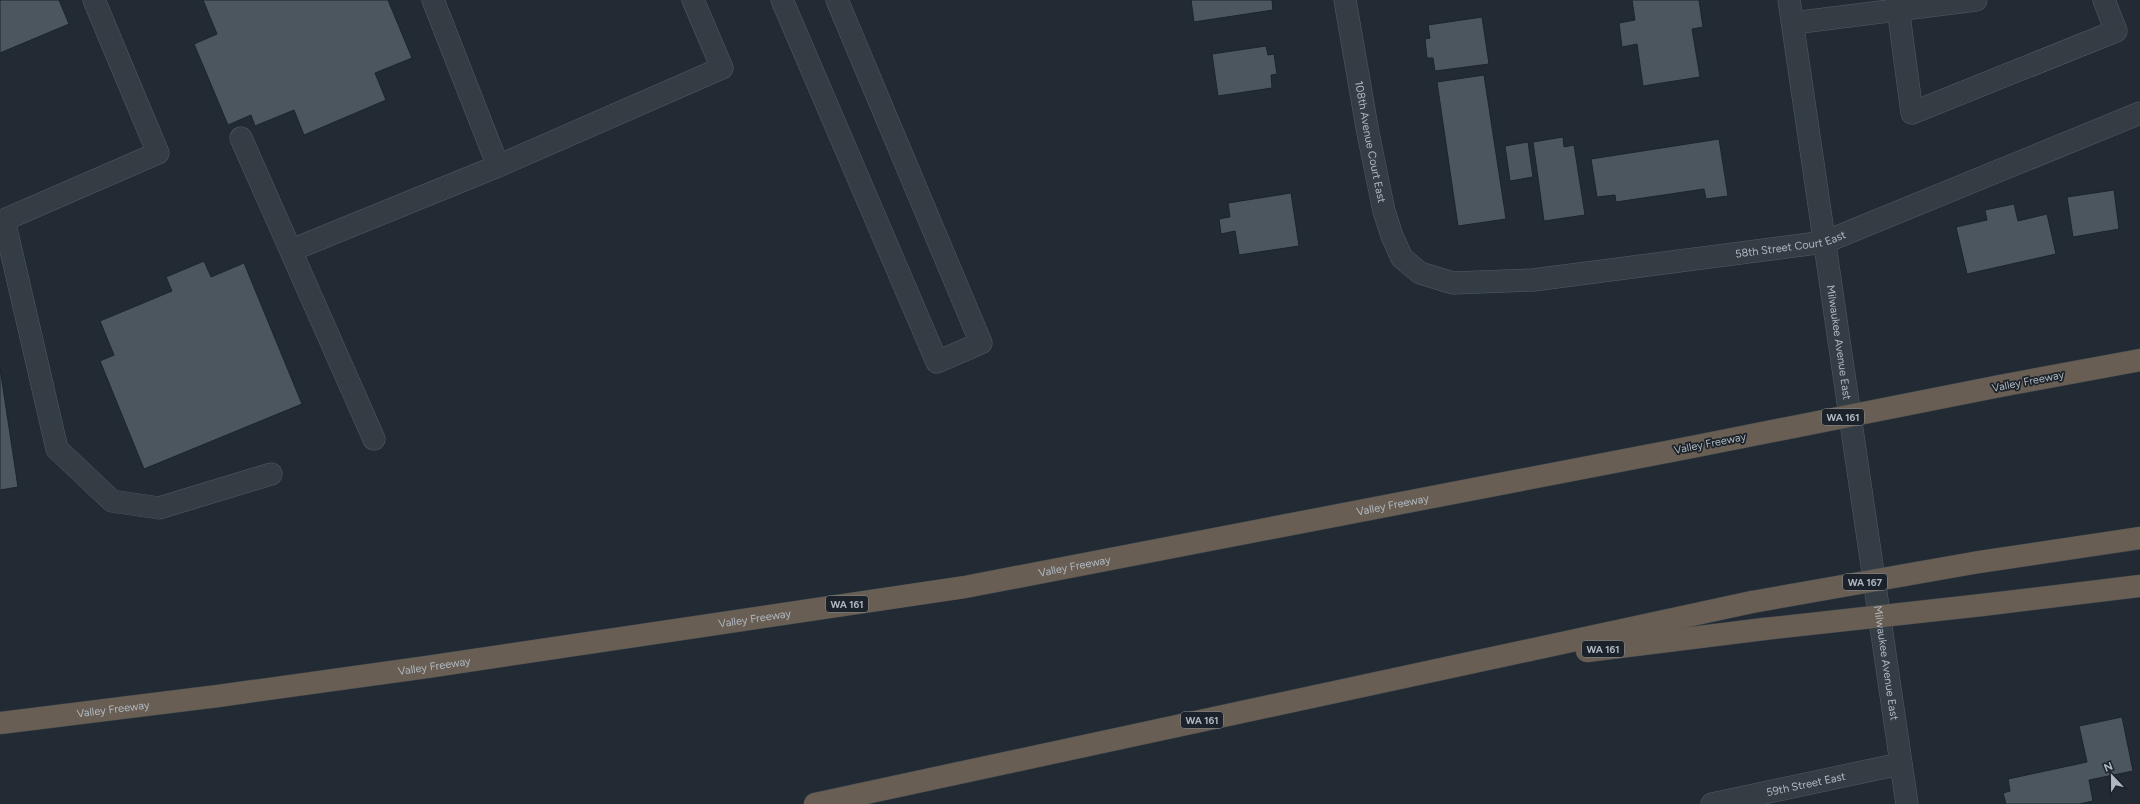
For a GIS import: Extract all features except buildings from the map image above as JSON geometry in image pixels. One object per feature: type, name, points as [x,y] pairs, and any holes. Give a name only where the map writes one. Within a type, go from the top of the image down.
[{"type":"highway","name":"Valley Freeway","points":[[0,723],[411,670],[965,587],[2140,360]]},
{"type":"highway","name":"WA 167","points":[[1443,670],[1752,602],[1979,562],[2140,538]]},
{"type":"highway","name":"WA 161","points":[[815,804],[1443,670],[1764,629],[2140,586]]},
{"type":"street","points":[[94,0],[158,153],[4,220],[57,449],[112,501],[159,508],[271,474]]},
{"type":"street","points":[[434,0],[498,166]]},
{"type":"street","points":[[292,250],[498,166],[722,68],[693,0]]},
{"type":"street","points":[[782,0],[937,362],[981,343],[837,0]]},
{"type":"street","name":"108th Avenue Court East","points":[[1345,0],[1384,211],[1402,258],[1420,273]]},
{"type":"street","name":"Milwaukee Avenue East","points":[[1789,0],[1907,804]]},
{"type":"street","points":[[1793,23],[1897,5],[1976,0]]},
{"type":"street","points":[[1897,5],[1912,113],[2116,31],[2104,0]]},
{"type":"street","name":"58th Street Court East","points":[[1420,273],[1453,283],[1533,280],[1825,242],[2140,113]]},
{"type":"street","points":[[241,138],[292,250],[374,439]]},
{"type":"street","name":"59th Street East","points":[[1712,804],[1900,764]]}]
